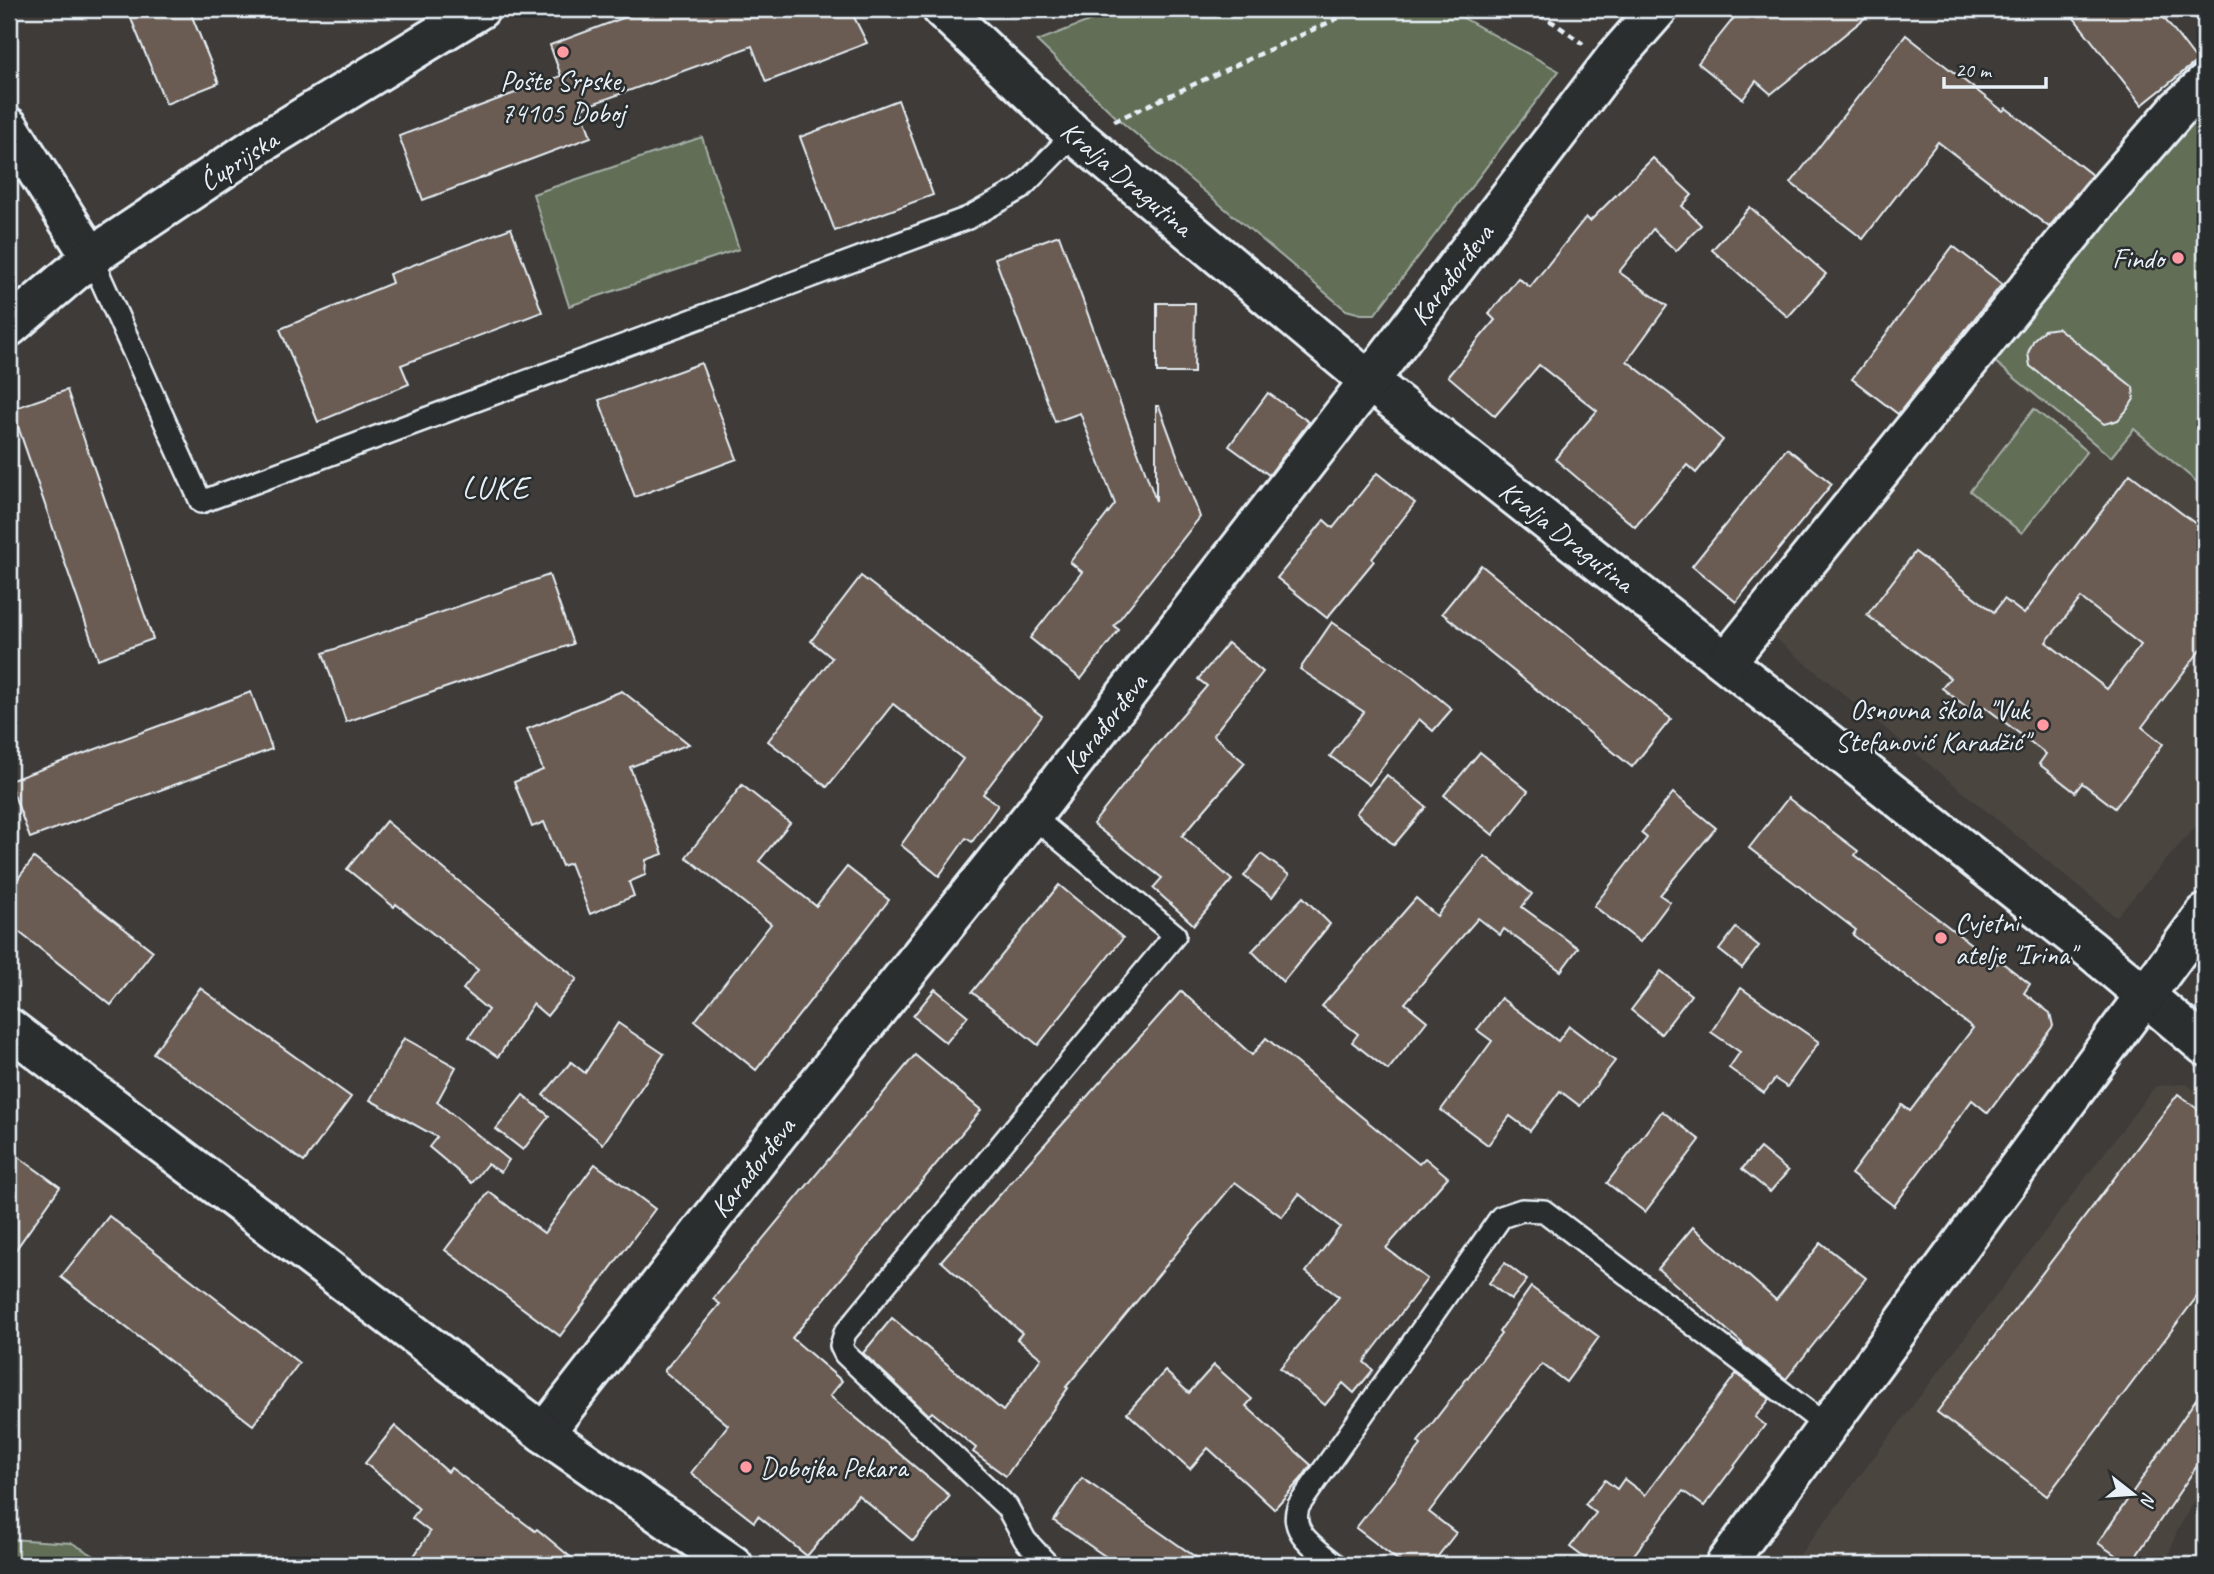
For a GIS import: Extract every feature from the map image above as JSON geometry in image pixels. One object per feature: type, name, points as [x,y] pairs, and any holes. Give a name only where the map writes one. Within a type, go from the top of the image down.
[{"type":"street","name":"Ćuprijska","points":[[9,327],[91,257],[263,142],[480,9]]},
{"type":"street","name":"Kralja Dragutina","points":[[942,9],[1090,130],[1369,381],[2091,950],[2205,1046]]},
{"type":"street","name":"Karađorđeva","points":[[544,1433],[777,1135],[1032,816],[1615,58],[1658,9]]},
{"type":"street","points":[[1726,662],[2100,199],[2178,109],[2205,84]]},
{"type":"street","points":[[9,127],[91,257]]},
{"type":"street","points":[[1725,1565],[2205,914]]},
{"type":"street","points":[[9,1028],[544,1433],[733,1565]]},
{"type":"lane","points":[[91,257],[201,502],[968,218],[1020,189],[1090,130]]},
{"type":"lane","points":[[1032,816],[1175,935],[845,1333],[841,1346],[845,1354],[1007,1507],[1025,1540],[1048,1565]]},
{"type":"lane","points":[[1336,1565],[1306,1540],[1296,1526],[1295,1514],[1299,1505],[1501,1217],[1522,1210],[1544,1212],[1828,1427]]},
{"type":"path","points":[[1090,130],[1358,9]]},
{"type":"path","points":[[1528,9],[1554,23],[1592,51]]},
{"type":"shaded area","name":"Osnovna škola \"Vuk Stefanović Karadžić\"","points":[[1994,361],[2110,457],[2133,429],[2205,486],[2205,816],[2116,917],[1770,634]]},
{"type":"shaded area","points":[[2187,1084],[2205,1098],[2205,1483],[2177,1531],[2165,1565],[1792,1565],[2146,1098],[2156,1086]]},
{"type":"green space","points":[[1120,9],[1447,9],[1559,71],[1375,314],[1361,314],[1346,310],[1118,119],[1037,41]]},
{"type":"green space","points":[[2205,108],[2204,488],[2134,429],[2111,457],[1994,361],[2156,160]]},
{"type":"green space","points":[[702,137],[739,249],[569,306],[533,194]]},
{"type":"green space","points":[[2034,409],[2087,451],[2022,533],[1970,491]]},
{"type":"green space","points":[[9,1539],[72,1543],[110,1565],[9,1565]]},
{"type":"building","points":[[127,9],[189,9],[219,83],[166,104]]},
{"type":"building","points":[[647,9],[850,9],[867,43],[766,82],[752,46],[581,108],[591,137],[423,200],[399,136],[561,76],[550,45]]},
{"type":"building","points":[[1741,9],[1876,9],[1771,94],[1756,81],[1743,99],[1698,63]]},
{"type":"building","points":[[2067,9],[2157,9],[2197,61],[2142,105]]},
{"type":"building","points":[[1906,35],[2003,111],[2006,108],[2092,175],[2049,227],[1938,142],[1863,239],[1791,183]]},
{"type":"building","points":[[898,100],[933,195],[835,231],[800,137]]},
{"type":"building","points":[[1653,158],[1692,195],[1682,206],[1701,225],[1676,251],[1653,229],[1619,272],[1667,306],[1627,361],[1723,440],[1696,473],[1687,465],[1635,527],[1555,459],[1597,411],[1539,365],[1495,416],[1448,376],[1495,320],[1489,314],[1518,278],[1530,287],[1586,217],[1590,221]]},
{"type":"building","points":[[1750,207],[1826,274],[1788,317],[1712,250]]},
{"type":"building","points":[[511,228],[542,312],[401,365],[409,384],[318,422],[280,329],[392,283],[389,274]]},
{"type":"building","points":[[1059,235],[1156,501],[1156,406],[1159,406],[1200,517],[1114,626],[1119,630],[1081,679],[1030,638],[1082,572],[1070,562],[1115,504],[1080,413],[1055,422],[995,258]]},
{"type":"building","points":[[1953,246],[2002,284],[1898,414],[1852,379]]},
{"type":"building","points":[[1157,303],[1195,303],[1194,373],[1157,373]]},
{"type":"building","points":[[2058,328],[2133,387],[2134,399],[2118,420],[2104,424],[2030,366],[2028,353],[2034,339],[2044,330]]},
{"type":"building","points":[[701,363],[737,459],[635,497],[599,400]]},
{"type":"building","points":[[67,390],[153,639],[98,659],[12,409]]},
{"type":"building","points":[[1268,393],[1309,422],[1269,475],[1229,446]]},
{"type":"building","points":[[1787,448],[1832,484],[1736,602],[1692,566]]},
{"type":"building","points":[[1377,473],[1415,503],[1372,559],[1374,561],[1327,618],[1277,578],[1324,520],[1333,528]]},
{"type":"building","points":[[2130,474],[2205,531],[2205,644],[2142,727],[2163,744],[2115,808],[2082,783],[2075,792],[2039,764],[2046,754],[1985,707],[1978,716],[1942,688],[1950,678],[1867,615],[1915,552],[1994,612],[2004,599],[2024,614]],"holes":[[[2081,598],[2141,645],[2107,689],[2046,642]]]},
{"type":"building","points":[[1481,565],[1671,719],[1632,767],[1442,613]]},
{"type":"building","points":[[549,575],[573,644],[346,722],[323,653]]},
{"type":"building","points":[[861,576],[1042,716],[983,794],[998,805],[972,842],[966,838],[939,876],[901,845],[963,759],[893,704],[827,787],[768,741],[832,658],[811,641]]},
{"type":"building","points":[[1332,622],[1412,676],[1452,709],[1433,731],[1419,719],[1369,785],[1330,756],[1364,712],[1300,669]]},
{"type":"building","points":[[1228,643],[1263,672],[1213,735],[1245,763],[1182,836],[1232,880],[1194,925],[1153,888],[1162,878],[1093,824],[1207,686],[1198,679]]},
{"type":"building","points":[[622,691],[689,744],[630,767],[663,854],[646,860],[645,875],[629,882],[634,896],[590,914],[570,863],[562,866],[544,822],[532,827],[514,782],[543,770],[527,729]]},
{"type":"building","points":[[251,692],[272,749],[30,838],[9,781]]},
{"type":"building","points":[[1480,752],[1528,791],[1493,835],[1444,795]]},
{"type":"building","points":[[1387,775],[1426,807],[1394,845],[1356,813]]},
{"type":"building","points":[[742,785],[790,823],[759,861],[816,906],[847,867],[889,900],[756,1070],[695,1021],[771,924],[686,857]]},
{"type":"building","points":[[1673,793],[1716,828],[1660,895],[1670,902],[1640,942],[1594,906],[1647,838],[1641,833]]},
{"type":"building","points":[[1788,798],[1858,851],[1855,855],[1997,964],[2000,961],[2030,984],[2024,993],[2050,1013],[2053,1026],[1988,1113],[1972,1100],[1894,1206],[1851,1174],[1902,1105],[1910,1111],[1973,1028],[1853,935],[1856,930],[1749,848]]},
{"type":"building","points":[[386,821],[577,979],[547,1016],[533,1004],[498,1057],[469,1037],[488,1010],[463,989],[478,970],[396,904],[394,907],[347,869]]},
{"type":"building","points":[[1261,854],[1289,875],[1272,897],[1244,876]]},
{"type":"building","points":[[1485,856],[1532,894],[1522,907],[1578,948],[1561,971],[1504,929],[1500,935],[1478,918],[1405,1003],[1427,1021],[1388,1070],[1352,1042],[1358,1034],[1322,1006],[1416,898],[1437,916]]},
{"type":"building","points":[[34,858],[153,951],[111,1005],[9,924],[9,890]]},
{"type":"building","points":[[1059,885],[1123,938],[1038,1045],[972,992]]},
{"type":"building","points":[[1303,897],[1330,924],[1283,982],[1252,951]]},
{"type":"building","points":[[1736,928],[1759,946],[1742,968],[1719,950]]},
{"type":"building","points":[[1661,971],[1691,995],[1661,1034],[1631,1010]]},
{"type":"building","points":[[200,988],[351,1097],[304,1162],[153,1053]]},
{"type":"building","points":[[1741,988],[1819,1042],[1787,1087],[1775,1079],[1764,1093],[1729,1068],[1740,1052],[1711,1032]]},
{"type":"building","points":[[935,989],[968,1016],[946,1043],[913,1016]]},
{"type":"building","points":[[1181,991],[1252,1055],[1266,1038],[1419,1164],[1425,1158],[1448,1177],[1386,1248],[1427,1279],[1364,1362],[1373,1370],[1354,1393],[1343,1383],[1325,1405],[1280,1368],[1339,1297],[1306,1272],[1340,1227],[1299,1194],[1282,1217],[1235,1182],[1066,1387],[1068,1388],[1006,1476],[973,1452],[976,1448],[932,1412],[929,1415],[863,1353],[892,1318],[1003,1411],[1041,1358],[1017,1339],[1022,1333],[941,1261]]},
{"type":"building","points":[[1501,998],[1558,1041],[1569,1026],[1615,1061],[1580,1106],[1560,1091],[1530,1131],[1510,1116],[1488,1145],[1441,1110],[1492,1041],[1477,1030]]},
{"type":"building","points":[[618,1023],[664,1054],[603,1144],[543,1095],[571,1062],[585,1073]]},
{"type":"building","points":[[404,1038],[456,1067],[437,1102],[509,1160],[501,1172],[487,1164],[472,1183],[429,1147],[437,1137],[370,1100]]},
{"type":"building","points":[[915,1055],[981,1110],[792,1338],[842,1381],[830,1396],[950,1496],[913,1541],[858,1495],[807,1556],[758,1516],[754,1522],[691,1473],[728,1425],[664,1371],[720,1304],[713,1299]]},
{"type":"building","points":[[2178,1094],[2205,1115],[2205,1286],[2047,1496],[1937,1412]]},
{"type":"building","points":[[523,1095],[549,1116],[523,1150],[496,1129]]},
{"type":"building","points":[[1662,1111],[1700,1140],[1645,1212],[1607,1183]]},
{"type":"building","points":[[1760,1148],[1788,1171],[1770,1192],[1742,1169]]},
{"type":"building","points":[[9,1150],[60,1187],[9,1259]]},
{"type":"building","points":[[595,1164],[655,1209],[560,1336],[445,1250],[489,1192],[544,1233]]},
{"type":"building","points":[[109,1216],[299,1363],[253,1425],[61,1277]]},
{"type":"building","points":[[1693,1227],[1776,1300],[1821,1243],[1866,1278],[1786,1379],[1741,1344],[1658,1269]]},
{"type":"building","points":[[1505,1263],[1527,1280],[1511,1300],[1489,1283]]},
{"type":"building","points":[[1531,1287],[1599,1337],[1566,1382],[1542,1364],[1429,1512],[1456,1533],[1431,1565],[1404,1565],[1356,1528],[1421,1445],[1418,1442],[1501,1334],[1499,1332]]},
{"type":"building","points":[[1214,1365],[1252,1399],[1246,1406],[1311,1465],[1274,1509],[1208,1448],[1190,1469],[1127,1413],[1165,1371],[1189,1393]]},
{"type":"building","points":[[1736,1374],[1770,1399],[1755,1417],[1765,1425],[1704,1506],[1683,1491],[1626,1565],[1594,1565],[1570,1547],[1596,1513],[1585,1504],[1605,1480],[1617,1489],[1624,1479],[1645,1495]]},
{"type":"building","points":[[2205,1386],[2205,1454],[2130,1565],[2098,1543]]},
{"type":"building","points":[[395,1426],[448,1472],[451,1468],[535,1531],[537,1529],[580,1565],[408,1565],[430,1532],[412,1518],[419,1509],[365,1463]]},
{"type":"building","points":[[1082,1478],[1207,1565],[1118,1565],[1054,1521]]},
{"type":"place","name":"Pošte Srpske, 74105 Doboj","points":[[563,52]]},
{"type":"place","name":"Findo","points":[[2178,258]]},
{"type":"place","name":"Osnovna škola \"Vuk Stefanović Karadžić\"","points":[[2043,725]]},
{"type":"place","name":"Cvjetni atelje \"Irina\"","points":[[1941,938]]},
{"type":"place","name":"Dobojka Pekara","points":[[746,1467]]},
{"type":"district","name":"LUKE","points":[[496,487]]}]
